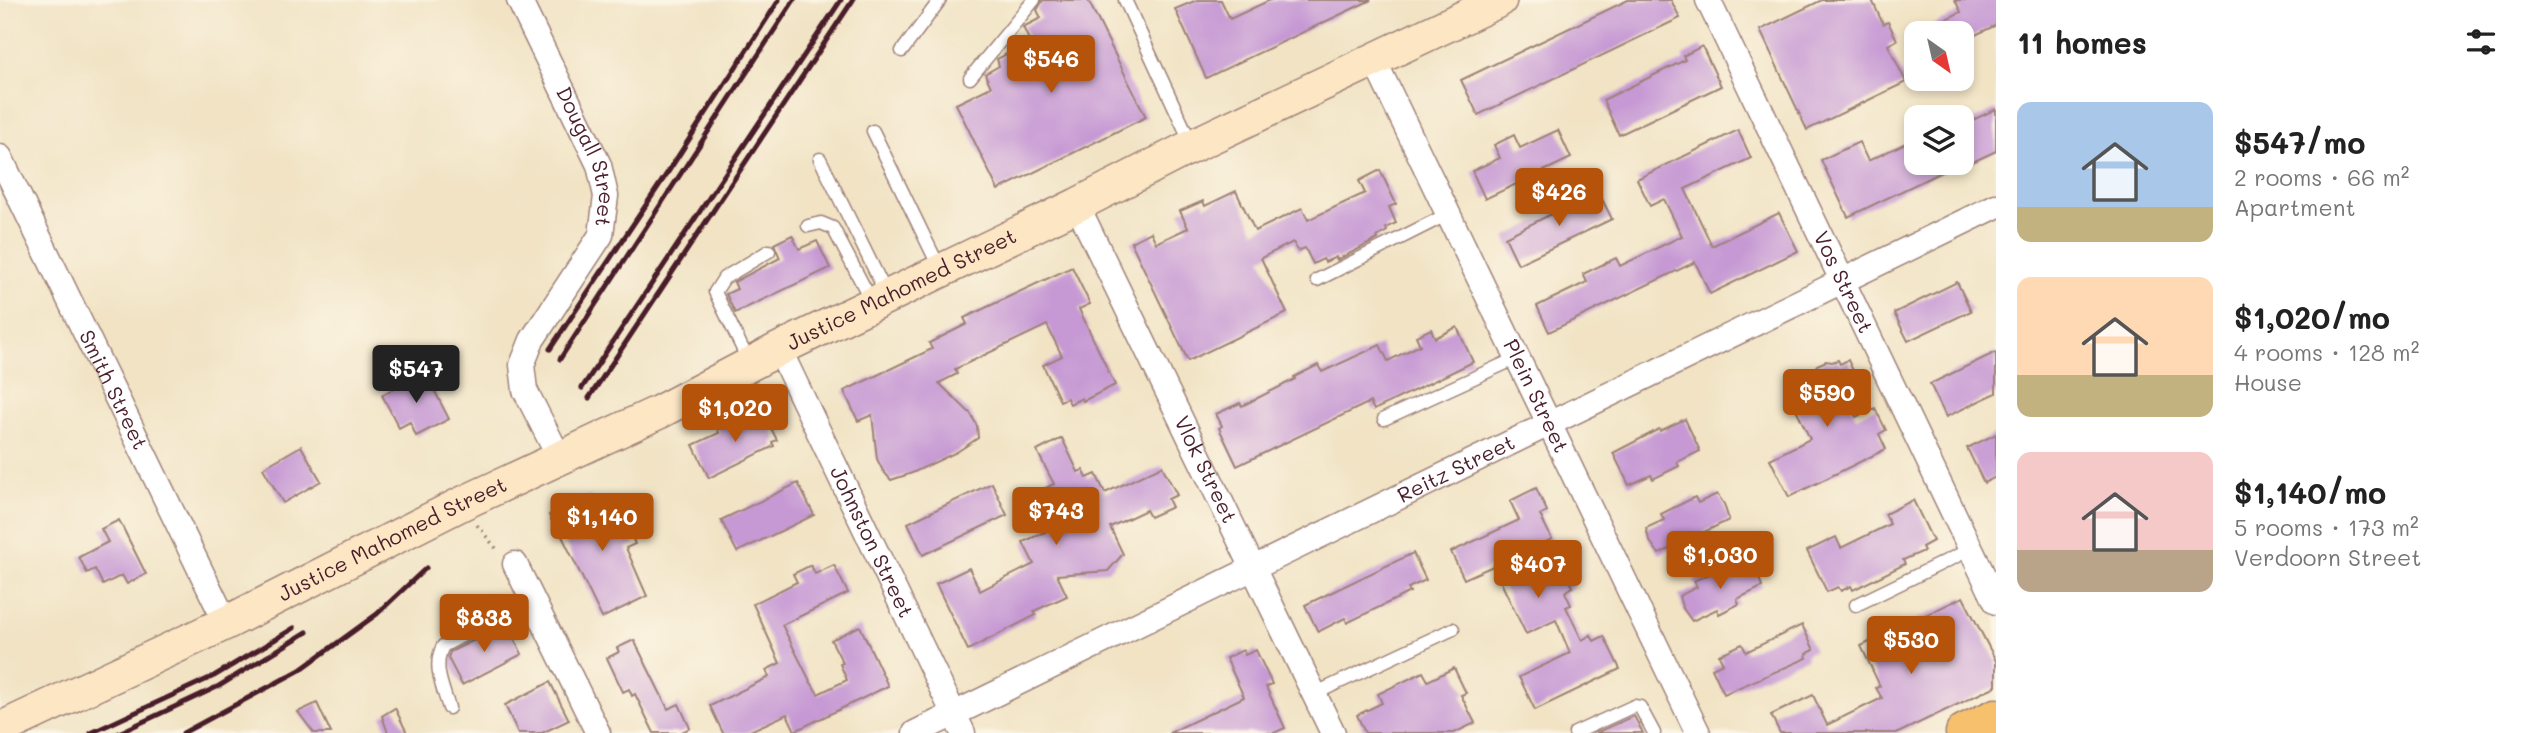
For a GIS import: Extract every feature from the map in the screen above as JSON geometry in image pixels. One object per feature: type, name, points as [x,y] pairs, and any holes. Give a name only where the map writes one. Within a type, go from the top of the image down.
[{"type":"main road","name":"Justice Mahomed Street","points":[[0,729],[226,623],[449,509],[659,412],[880,299],[1077,205],[1192,146],[1500,0]]},
{"type":"main road","points":[[1965,733],[1996,718]]},
{"type":"street","name":"Dougall Street","points":[[519,0],[599,165],[606,196],[601,235],[532,340],[522,365],[525,390],[560,459]]},
{"type":"street","name":"Vos Street","points":[[1708,0],[1996,602]]},
{"type":"street","name":"Plein Street","points":[[1374,60],[1698,733]]},
{"type":"street","name":"Smith Street","points":[[0,157],[226,623]]},
{"type":"street","name":"Vlok Street","points":[[1077,205],[1333,733]]},
{"type":"street","name":"Reitz Street","points":[[915,733],[959,724],[1254,568],[1996,206]]},
{"type":"street","name":"Johnston Street","points":[[764,357],[959,724]]},
{"type":"street","points":[[514,564],[598,733]]},
{"type":"lane","points":[[902,51],[940,0]]},
{"type":"lane","points":[[970,78],[1034,0]]},
{"type":"lane","points":[[1125,0],[1192,146]]},
{"type":"lane","points":[[873,131],[940,270]]},
{"type":"lane","points":[[820,159],[880,299]]},
{"type":"lane","points":[[1317,280],[1448,214]]},
{"type":"lane","points":[[808,226],[821,223],[833,228],[880,299]]},
{"type":"lane","points":[[764,357],[718,302],[715,292],[724,278],[769,251]]},
{"type":"lane","points":[[1384,419],[1517,358]]},
{"type":"lane","points":[[1856,605],[1971,549]]},
{"type":"lane","points":[[449,708],[438,670],[443,646],[532,599]]},
{"type":"lane","points":[[1314,694],[1452,629]]},
{"type":"lane","points":[[1582,731],[1633,706],[1640,707],[1654,733]]},
{"type":"building","points":[[1043,0],[1088,0],[1146,117],[998,190],[956,104],[991,87],[985,74],[999,66],[997,59],[1030,42],[1023,27],[1041,18],[1037,10]]},
{"type":"building","points":[[1197,0],[1221,0],[1230,19],[1270,0],[1371,0],[1206,78],[1175,9]]},
{"type":"building","points":[[1628,0],[1671,0],[1680,18],[1478,115],[1461,80]]},
{"type":"building","points":[[1822,0],[1872,0],[1883,24],[1888,22],[1897,40],[1888,45],[1904,83],[1807,130],[1760,30]]},
{"type":"building","points":[[1955,0],[1996,0],[1996,25],[1974,36],[1974,21],[1942,21],[1961,12]]},
{"type":"building","points":[[1702,46],[1721,86],[1619,135],[1603,100],[1685,60],[1683,56]]},
{"type":"building","points":[[1996,109],[1996,151],[1974,161],[1974,119]]},
{"type":"building","points":[[1558,130],[1571,158],[1485,199],[1472,171],[1500,158],[1494,145],[1514,135],[1520,148]]},
{"type":"building","points":[[1738,130],[1751,158],[1685,189],[1712,246],[1779,213],[1798,251],[1710,294],[1695,262],[1549,332],[1537,306],[1587,282],[1583,274],[1616,258],[1620,266],[1682,236],[1664,199],[1650,206],[1637,179]]},
{"type":"building","points":[[1859,142],[1868,161],[1904,144],[1904,175],[1935,175],[1848,217],[1821,160]]},
{"type":"building","points":[[1380,170],[1396,204],[1389,207],[1396,223],[1386,228],[1387,231],[1377,237],[1378,239],[1337,260],[1336,257],[1325,262],[1323,259],[1313,264],[1305,248],[1298,251],[1293,242],[1261,258],[1287,313],[1188,361],[1131,242],[1151,232],[1156,243],[1188,228],[1180,211],[1203,201],[1205,206],[1236,191],[1255,231],[1302,208],[1308,220],[1365,193],[1359,181]]},
{"type":"building","points":[[1598,191],[1612,219],[1518,264],[1505,237]]},
{"type":"building","points":[[792,235],[799,249],[817,241],[830,268],[735,313],[726,294],[737,289],[734,282],[780,258],[774,244]]},
{"type":"building","points":[[1072,267],[1090,304],[1079,309],[1115,385],[1083,401],[1082,398],[1070,404],[1067,398],[1060,401],[1043,365],[1062,356],[1047,325],[955,369],[957,374],[939,383],[971,414],[977,426],[978,438],[957,452],[891,480],[877,459],[872,415],[858,421],[844,391],[932,349],[929,343],[967,324],[964,318]]},
{"type":"building","points":[[1957,282],[1971,311],[1908,341],[1894,313]]},
{"type":"building","points":[[1457,327],[1473,362],[1374,410],[1370,402],[1237,466],[1219,428],[1222,426],[1216,414],[1240,403],[1242,406],[1318,365],[1322,372],[1380,345],[1388,361],[1420,345],[1416,336],[1431,329],[1435,338]]},
{"type":"building","points":[[1996,352],[1996,393],[1946,417],[1930,384]]},
{"type":"building","points":[[1838,360],[1840,364],[1848,360],[1856,377],[1841,384],[1856,417],[1875,408],[1886,430],[1879,434],[1886,449],[1789,497],[1770,459],[1810,439],[1785,385],[1813,371],[1817,365]]},
{"type":"building","points":[[419,372],[423,380],[428,378],[449,419],[416,436],[410,422],[399,428],[382,395]]},
{"type":"building","points":[[762,411],[777,440],[772,442],[774,446],[709,478],[693,445],[719,433],[717,428],[741,416],[744,421]]},
{"type":"building","points":[[1685,419],[1700,451],[1677,462],[1679,466],[1653,479],[1651,475],[1629,485],[1613,453]]},
{"type":"building","points":[[1996,434],[1996,477],[1984,483],[1967,448]]},
{"type":"building","points":[[1062,438],[1078,472],[1083,470],[1087,478],[1096,474],[1105,493],[1162,466],[1177,495],[1168,499],[1172,507],[1150,517],[1146,510],[1110,527],[1123,554],[1108,571],[1057,575],[1067,596],[1034,611],[1036,615],[968,650],[936,584],[969,568],[980,591],[1034,564],[1023,542],[1045,532],[1039,520],[1054,513],[1043,489],[1054,484],[1037,451]]},
{"type":"building","points":[[301,446],[321,481],[283,503],[263,468]]},
{"type":"building","points":[[798,483],[814,515],[737,552],[721,520]]},
{"type":"building","points":[[992,483],[1007,515],[923,555],[908,523]]},
{"type":"building","points":[[1536,488],[1547,511],[1540,515],[1552,539],[1542,544],[1557,575],[1565,571],[1573,587],[1565,592],[1571,605],[1566,607],[1582,640],[1591,635],[1594,641],[1604,636],[1620,669],[1535,710],[1519,677],[1570,653],[1556,620],[1526,634],[1493,566],[1464,579],[1451,552],[1519,520],[1510,501]]},
{"type":"building","points":[[1717,494],[1724,504],[1729,520],[1704,532],[1706,537],[1686,547],[1683,542],[1659,554],[1649,540],[1646,528],[1664,520],[1661,514],[1695,497],[1698,503]]},
{"type":"building","points":[[590,496],[593,501],[597,499],[611,528],[644,513],[651,528],[632,537],[635,544],[626,548],[647,596],[602,618],[549,515]]},
{"type":"building","points":[[1913,500],[1933,541],[1922,547],[1924,551],[1903,560],[1905,564],[1853,590],[1851,586],[1841,591],[1838,587],[1827,592],[1807,551],[1836,537],[1841,548],[1890,524],[1885,514]]},
{"type":"building","points":[[119,520],[146,574],[127,584],[122,575],[103,585],[95,569],[87,573],[79,557],[108,542],[101,529]]},
{"type":"building","points":[[1413,553],[1426,580],[1408,588],[1410,592],[1347,623],[1345,618],[1318,632],[1305,605]]},
{"type":"building","points":[[1750,561],[1757,571],[1762,587],[1737,599],[1739,604],[1719,614],[1717,609],[1692,621],[1682,607],[1679,596],[1697,587],[1694,581],[1728,565],[1731,571]]},
{"type":"building","points":[[811,565],[815,574],[834,565],[848,593],[782,625],[818,694],[847,680],[840,664],[843,663],[831,640],[860,626],[888,686],[795,731],[787,714],[746,733],[723,733],[710,706],[769,677],[766,670],[780,663],[753,604],[797,582],[793,574]]},
{"type":"building","points":[[1963,597],[1996,661],[1996,686],[1898,733],[1780,733],[1771,715],[1813,695],[1827,725],[1882,698],[1876,688],[1880,686],[1861,646]]},
{"type":"building","points":[[507,624],[522,654],[462,685],[448,658],[450,652]]},
{"type":"building","points":[[1802,625],[1814,650],[1806,654],[1807,658],[1724,694],[1712,668],[1723,663],[1719,655],[1742,644],[1746,652]]},
{"type":"building","points":[[634,640],[668,709],[679,704],[690,728],[680,733],[654,733],[635,694],[632,696],[629,689],[623,692],[607,658],[619,652],[617,648]]},
{"type":"building","points":[[1243,650],[1245,655],[1256,650],[1272,684],[1266,687],[1285,728],[1274,733],[1169,733],[1244,697],[1226,658]]},
{"type":"building","points":[[1454,668],[1466,693],[1461,695],[1475,723],[1454,733],[1365,733],[1357,715],[1382,703],[1378,694],[1423,672],[1428,681]]},
{"type":"building","points":[[550,682],[569,720],[542,733],[518,733],[505,705]]},
{"type":"building","points":[[317,703],[331,733],[314,733],[298,712]]},
{"type":"building","points":[[395,708],[407,733],[388,733],[382,716]]},
{"type":"building","points":[[1634,716],[1643,733],[1596,733]]},
{"type":"railway","points":[[550,349],[779,0]]},
{"type":"railway","points":[[560,359],[794,0]]},
{"type":"railway","points":[[582,388],[841,0]]},
{"type":"railway","points":[[589,398],[853,0]]},
{"type":"railway","points":[[183,733],[300,670],[377,614],[426,568]]},
{"type":"railway","points":[[91,733],[214,676],[294,628]]},
{"type":"railway","points":[[119,733],[219,686],[307,632]]}]
